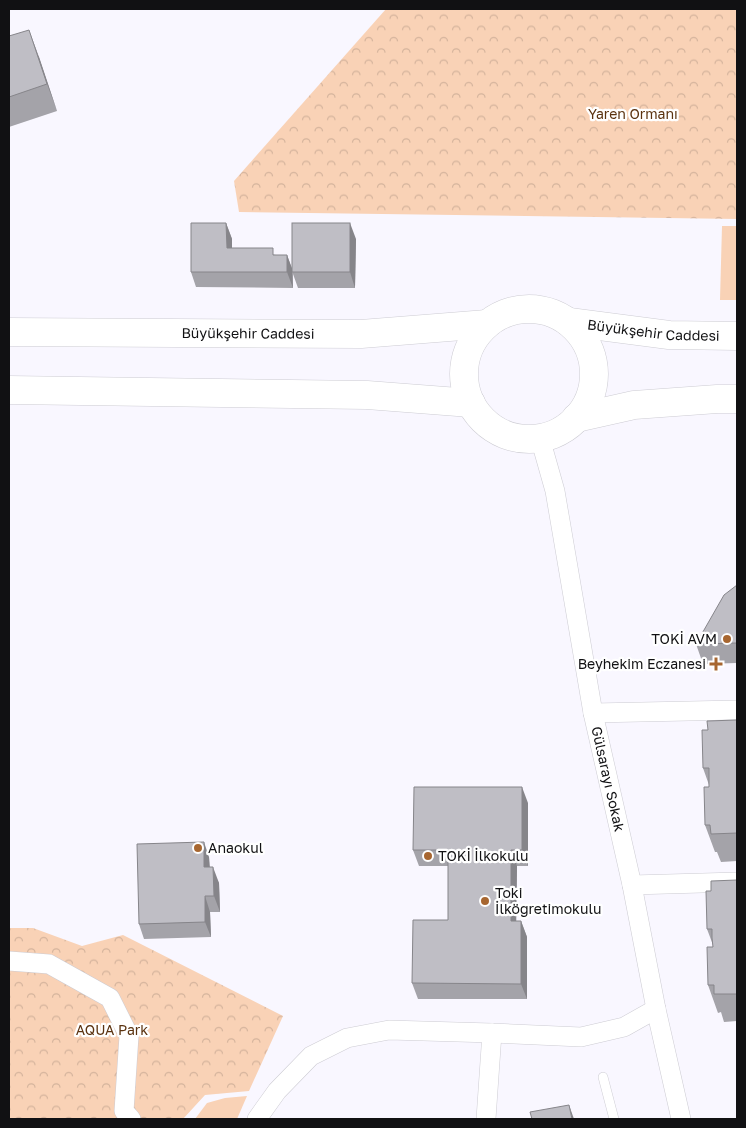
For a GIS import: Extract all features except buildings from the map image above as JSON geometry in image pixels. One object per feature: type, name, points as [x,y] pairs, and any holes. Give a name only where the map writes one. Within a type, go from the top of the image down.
[{"type":"main road","points":[[528,308],[549,312],[569,322],[584,338],[593,359],[594,381],[588,401],[576,418],[560,431],[540,438],[520,438],[500,432],[483,420],[471,403],[465,384],[465,363],[472,342],[486,324],[506,313],[528,308]]},
{"type":"main road","name":"Büyükşehir Caddesi","points":[[569,322],[669,334],[737,336]]},
{"type":"main road","name":"Büyükşehir Caddesi","points":[[9,332],[361,334],[486,324]]},
{"type":"main road","points":[[9,390],[367,395],[471,403]]},
{"type":"main road","points":[[576,418],[634,405],[737,399]]},
{"type":"street","name":"Gülsarayı Sokak","points":[[540,438],[555,491],[593,713],[632,885],[656,1009],[681,1119]]},
{"type":"street","points":[[593,713],[737,710]]},
{"type":"street","points":[[632,885],[737,882]]},
{"type":"street","points":[[9,961],[49,964],[110,998],[129,1036],[124,1111],[131,1119]]},
{"type":"street","points":[[257,1119],[278,1091],[312,1056],[347,1038],[389,1030],[582,1037],[624,1027],[656,1009]]},
{"type":"street","points":[[486,1119],[492,1033]]},
{"type":"lane","points":[[603,1077],[614,1119]]},
{"type":"green space","name":"Yaren Ormanı","points":[[386,9],[737,9],[737,219],[239,212],[234,181]]},
{"type":"green space","points":[[722,226],[737,226],[737,300],[720,300]]},
{"type":"green space","name":"AQUA Park","points":[[9,928],[33,928],[82,946],[123,935],[283,1016],[249,1091],[205,1095],[183,1119],[9,1119]]},
{"type":"green space","points":[[247,1096],[237,1119],[195,1119],[207,1103],[225,1098]]},
{"type":"place","name":"TOKİ AVM","points":[[727,639]]},
{"type":"place","name":"Beyhekim Eczanesi","points":[[716,664]]},
{"type":"place","name":"Anaokul","points":[[198,848]]},
{"type":"place","name":"TOKİ İlkokulu","points":[[428,856]]},
{"type":"place","name":"Toki İlköğretimokulu","points":[[485,901]]}]
